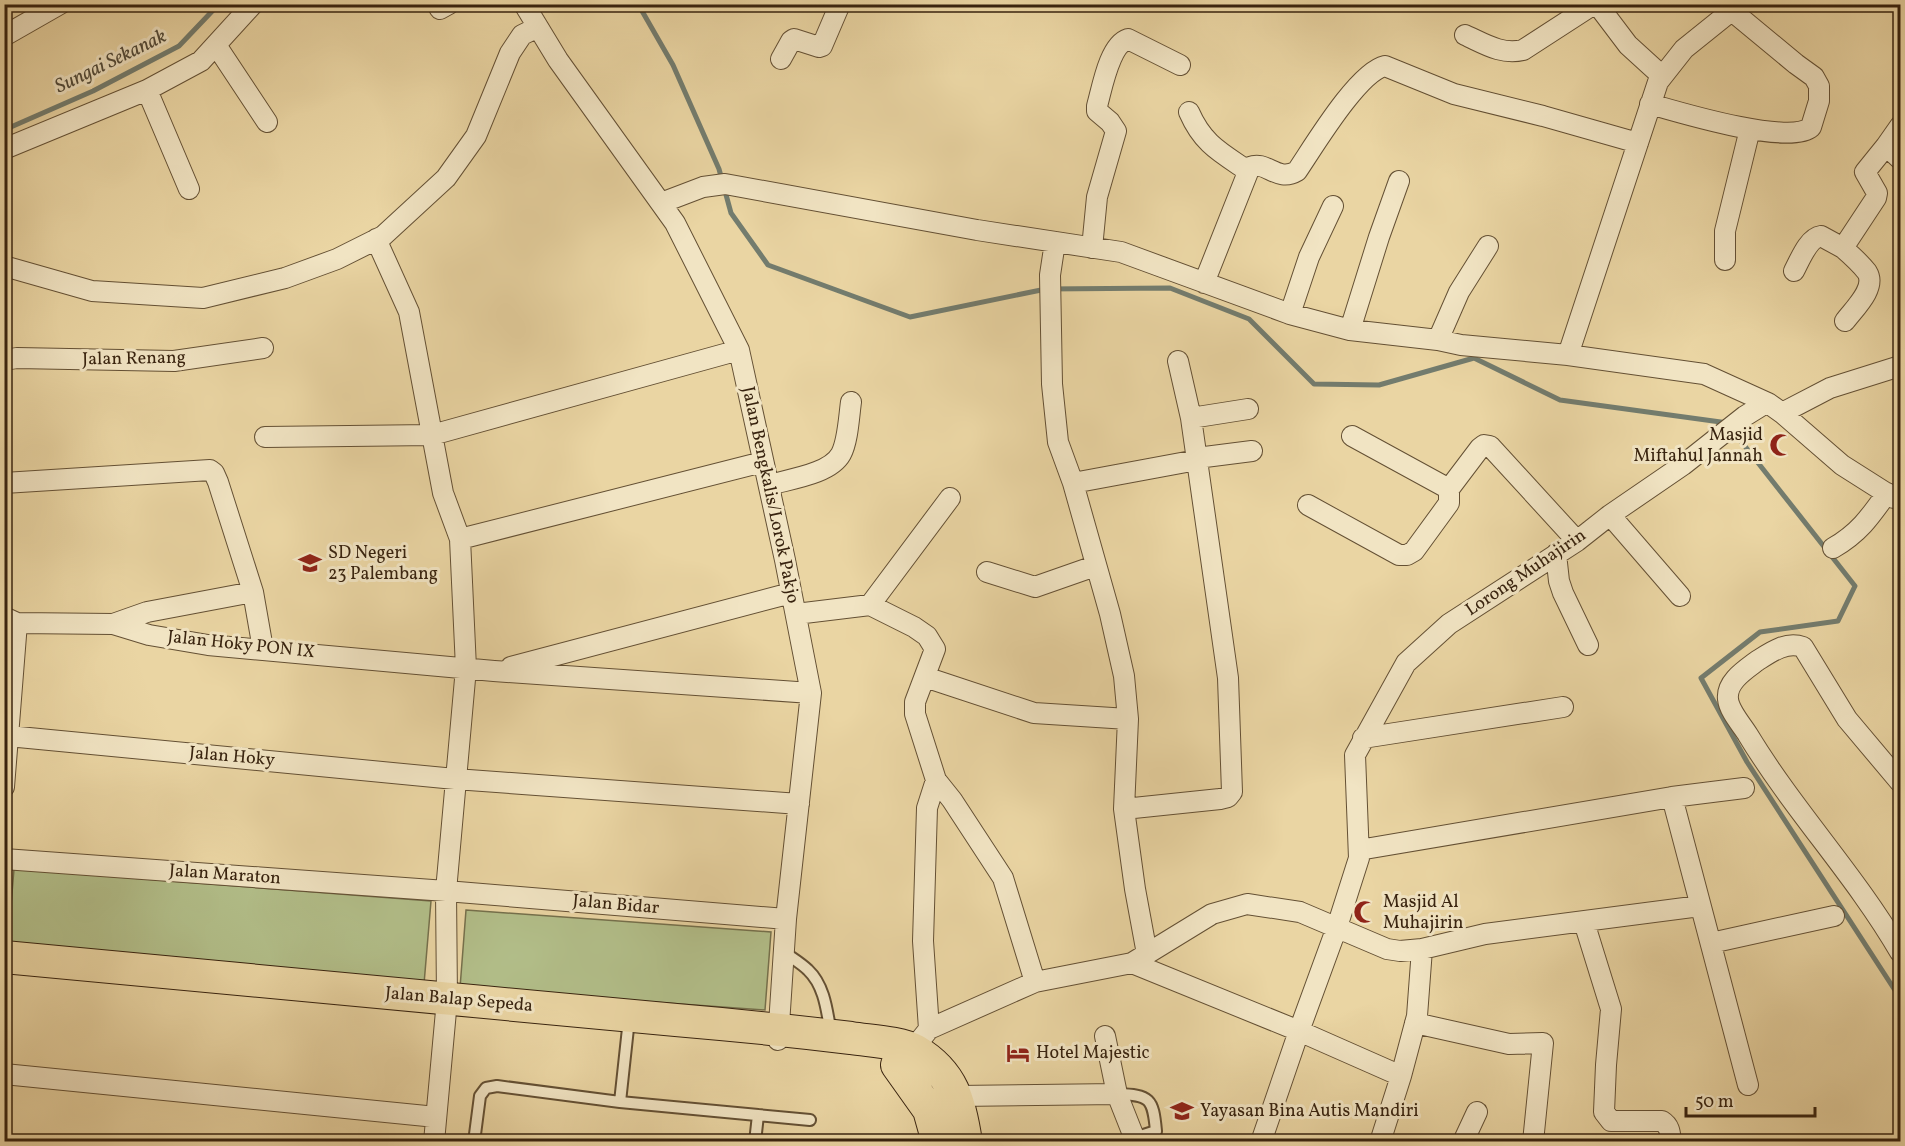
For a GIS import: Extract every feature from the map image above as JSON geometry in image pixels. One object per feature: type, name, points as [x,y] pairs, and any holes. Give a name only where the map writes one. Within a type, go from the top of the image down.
[{"type":"main road","name":"Jalan Balap Sepeda","points":[[4,957],[446,1005],[831,1042],[880,1059],[913,1048]]},
{"type":"main road","name":"Jalan Balap Sepeda","points":[[4,972],[446,1005]]},
{"type":"main road","points":[[913,1048],[936,1065],[957,1096],[961,1107],[966,1142]]},
{"type":"main road","points":[[913,1048],[938,1142]]},
{"type":"street","points":[[4,36],[60,4]]},
{"type":"street","points":[[4,149],[147,90],[201,61],[253,4]]},
{"type":"street","points":[[437,4],[440,9],[449,4]]},
{"type":"street","name":"Jalan Bengkalis/Lorok Pakjo","points":[[524,4],[558,60],[675,223],[739,350],[812,693],[786,920],[779,1036]]},
{"type":"street","points":[[781,59],[791,40],[794,39],[822,46],[840,4]]},
{"type":"street","points":[[1465,35],[1500,51],[1523,50],[1595,4],[1628,45],[1662,76]]},
{"type":"street","points":[[1568,355],[1650,104],[1658,81],[1684,49],[1736,8],[1796,64],[1814,77],[1819,86],[1819,101],[1810,127],[1800,133],[1750,129],[1709,122],[1650,104]]},
{"type":"street","points":[[4,266],[92,291],[203,298],[285,278],[337,259],[383,236],[446,178],[476,136],[510,54],[522,36],[538,27]]},
{"type":"street","points":[[1092,248],[1097,197],[1116,131],[1110,122],[1097,111],[1112,55],[1121,42],[1128,39],[1180,65]]},
{"type":"street","points":[[216,45],[267,122]]},
{"type":"street","points":[[1204,283],[1252,165],[1258,165],[1282,175],[1290,175],[1298,171],[1346,101],[1368,75],[1378,68],[1385,66],[1454,94],[1533,113],[1638,143]]},
{"type":"street","points":[[147,90],[189,189]]},
{"type":"street","points":[[1189,112],[1197,130],[1218,152],[1248,171]]},
{"type":"street","points":[[1844,248],[1876,198],[1877,193],[1865,172],[1893,152],[1900,126]]},
{"type":"street","points":[[1725,260],[1725,231],[1750,129]]},
{"type":"street","points":[[1350,330],[1399,181]]},
{"type":"street","points":[[661,203],[704,187],[725,184],[977,230],[1121,252],[1290,314],[1350,330],[1438,340],[1461,345],[1568,355],[1704,374],[1774,408],[1842,465],[1894,496],[1851,537],[1833,548]]},
{"type":"street","points":[[1290,314],[1309,257],[1333,206]]},
{"type":"street","points":[[1794,271],[1812,239],[1817,236],[1844,248],[1868,273],[1870,282],[1863,297],[1845,321]]},
{"type":"street","points":[[376,239],[409,312],[443,493],[460,539],[466,668],[446,891],[446,1005],[434,1142]]},
{"type":"street","points":[[1055,242],[1050,275],[1052,384],[1058,442],[1073,483],[1110,614],[1124,676],[1128,719],[1124,809],[1135,889],[1139,958]]},
{"type":"street","points":[[1438,340],[1459,292],[1488,246]]},
{"type":"street","name":"Jalan Renang","points":[[4,360],[17,358],[174,361],[263,348]]},
{"type":"street","points":[[265,437],[432,435],[739,350]]},
{"type":"street","points":[[1124,809],[1220,799],[1232,792],[1228,678],[1191,418],[1178,361]]},
{"type":"street","name":"Lorong Muhajirin","points":[[1262,1142],[1359,858],[1355,755],[1406,663],[1449,624],[1577,541],[1610,515],[1683,465],[1745,416],[1900,366]]},
{"type":"street","points":[[769,485],[824,470],[836,462],[842,452],[851,402]]},
{"type":"street","points":[[1191,418],[1248,409]]},
{"type":"street","points":[[1352,436],[1449,489]]},
{"type":"street","points":[[1308,505],[1399,555],[1407,555],[1414,551],[1449,503],[1449,489],[1480,448],[1486,445],[1577,541]]},
{"type":"street","points":[[1073,483],[1197,459],[1252,451]]},
{"type":"street","points":[[460,539],[764,462]]},
{"type":"street","points":[[4,483],[210,470],[218,482],[253,592],[263,649]]},
{"type":"street","points":[[870,605],[950,498]]},
{"type":"street","points":[[1610,515],[1680,596]]},
{"type":"street","points":[[1556,554],[1561,587],[1588,645]]},
{"type":"street","points":[[987,572],[1035,587],[1095,566]]},
{"type":"street","points":[[113,624],[147,612],[253,592]]},
{"type":"street","points":[[494,671],[792,593]]},
{"type":"street","points":[[796,614],[870,605],[927,636],[935,649],[915,702],[915,714],[936,780],[952,800],[1003,878],[1035,982]]},
{"type":"street","points":[[4,787],[8,736],[11,620]]},
{"type":"street","name":"Jalan Hoky PON IX","points":[[11,620],[113,624],[149,635],[208,645],[494,671],[812,693]]},
{"type":"street","points":[[1898,943],[1770,771],[1728,702],[1729,688],[1742,672],[1772,651],[1794,644],[1803,647],[1847,719],[1900,782]]},
{"type":"street","points":[[925,677],[1034,713],[1128,719]]},
{"type":"street","points":[[1363,738],[1563,707]]},
{"type":"street","name":"Jalan Hoky","points":[[8,736],[455,779],[799,804]]},
{"type":"street","points":[[913,1048],[923,940],[927,808],[936,780]]},
{"type":"street","points":[[1359,850],[1672,797],[1744,788]]},
{"type":"street","points":[[1672,797],[1748,1085]]},
{"type":"street","name":"Jalan Maraton","points":[[4,859],[446,891]]},
{"type":"street","name":"Jalan Bidar","points":[[446,891],[786,920]]},
{"type":"street","points":[[913,1048],[1035,982],[1139,958],[1212,914],[1247,904],[1300,912],[1387,949],[1400,951],[1422,949],[1485,934],[1700,906]]},
{"type":"street","points":[[1711,943],[1834,916]]},
{"type":"street","points":[[1584,922],[1611,1009],[1604,1112],[1611,1120],[1662,1121],[1667,1124],[1671,1142]]},
{"type":"street","points":[[1380,1142],[1415,1023],[1422,949]]},
{"type":"street","points":[[1139,958],[1401,1076]]},
{"type":"street","points":[[1415,1023],[1509,1044],[1543,1043],[1533,1142]]},
{"type":"street","points":[[1105,1036],[1117,1094],[1135,1140]]},
{"type":"street","points":[[4,1074],[436,1117]]},
{"type":"street","points":[[957,1096],[1117,1094]]},
{"type":"street","points":[[1463,1142],[1477,1112]]},
{"type":"lane","points":[[784,952],[809,971],[819,986],[825,1000],[831,1042]]},
{"type":"lane","points":[[620,1102],[628,1023]]},
{"type":"lane","points":[[474,1142],[480,1096],[486,1088],[497,1086],[620,1102],[810,1120]]},
{"type":"lane","points":[[1117,1094],[1146,1097],[1150,1101],[1156,1131],[1135,1140]]},
{"type":"lane","points":[[754,1142],[758,1115]]},
{"type":"green space","points":[[14,869],[431,901],[424,984],[7,953]]},
{"type":"green space","points":[[466,910],[771,932],[765,1010],[460,988]]},
{"type":"waterway","name":"Sungai Sekanak","points":[[4,130],[93,91],[179,46],[219,4]]},
{"type":"waterway","points":[[638,4],[673,65],[719,169],[731,213],[768,265],[910,317],[1046,289],[1170,288],[1249,319],[1314,384],[1379,385],[1474,358],[1560,400],[1728,423]]},
{"type":"waterway","points":[[1733,431],[1855,586],[1838,621],[1760,632],[1701,678],[1747,762],[1900,998]]},
{"type":"place","name":"Masjid Miftahul Jannah","points":[[1781,445]]},
{"type":"place","name":"SD Negeri 23 Palembang","points":[[310,563]]},
{"type":"place","name":"Masjid Al Muhajirin","points":[[1365,912]]},
{"type":"place","name":"Hotel Majestic","points":[[1018,1053]]},
{"type":"place","name":"Yayasan Bina Autis Mandiri","points":[[1182,1111]]}]
